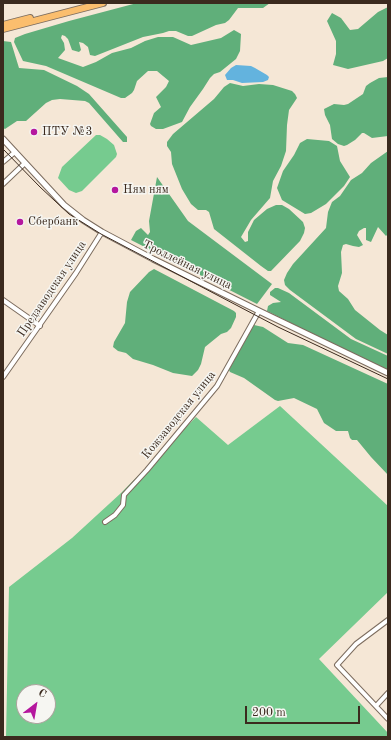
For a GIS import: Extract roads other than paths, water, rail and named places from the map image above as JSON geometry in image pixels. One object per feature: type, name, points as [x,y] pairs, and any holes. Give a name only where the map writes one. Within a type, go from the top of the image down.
[{"type":"main road","points":[[3,25],[88,3]]},
{"type":"main road","points":[[3,29],[103,3]]},
{"type":"street","name":"Троллейная улица","points":[[3,140],[64,205],[102,232],[259,312],[388,373]]},
{"type":"street","points":[[3,162],[15,152]]},
{"type":"street","points":[[3,184],[25,163]]},
{"type":"street","name":"Предзаводская улица","points":[[3,376],[40,326],[102,232]]},
{"type":"street","points":[[3,300],[40,326]]},
{"type":"street","name":"Кожзаводская улица","points":[[105,522],[115,515],[123,505],[124,495],[217,386],[259,312]]},
{"type":"street","points":[[388,620],[356,644],[337,665],[388,719]]},
{"type":"street","points":[[376,706],[388,693]]},
{"type":"water","points":[[236,65],[251,66],[267,75],[269,77],[268,80],[263,82],[242,83],[227,80],[225,75]]},
{"type":"tram line","points":[[3,149],[69,214],[101,234],[278,327],[388,379]]},
{"type":"place","name":"ПТУ №3","points":[[34,132]]},
{"type":"place","name":"Ням ням","points":[[115,190]]},
{"type":"place","name":"Сбербанк","points":[[20,222]]}]
